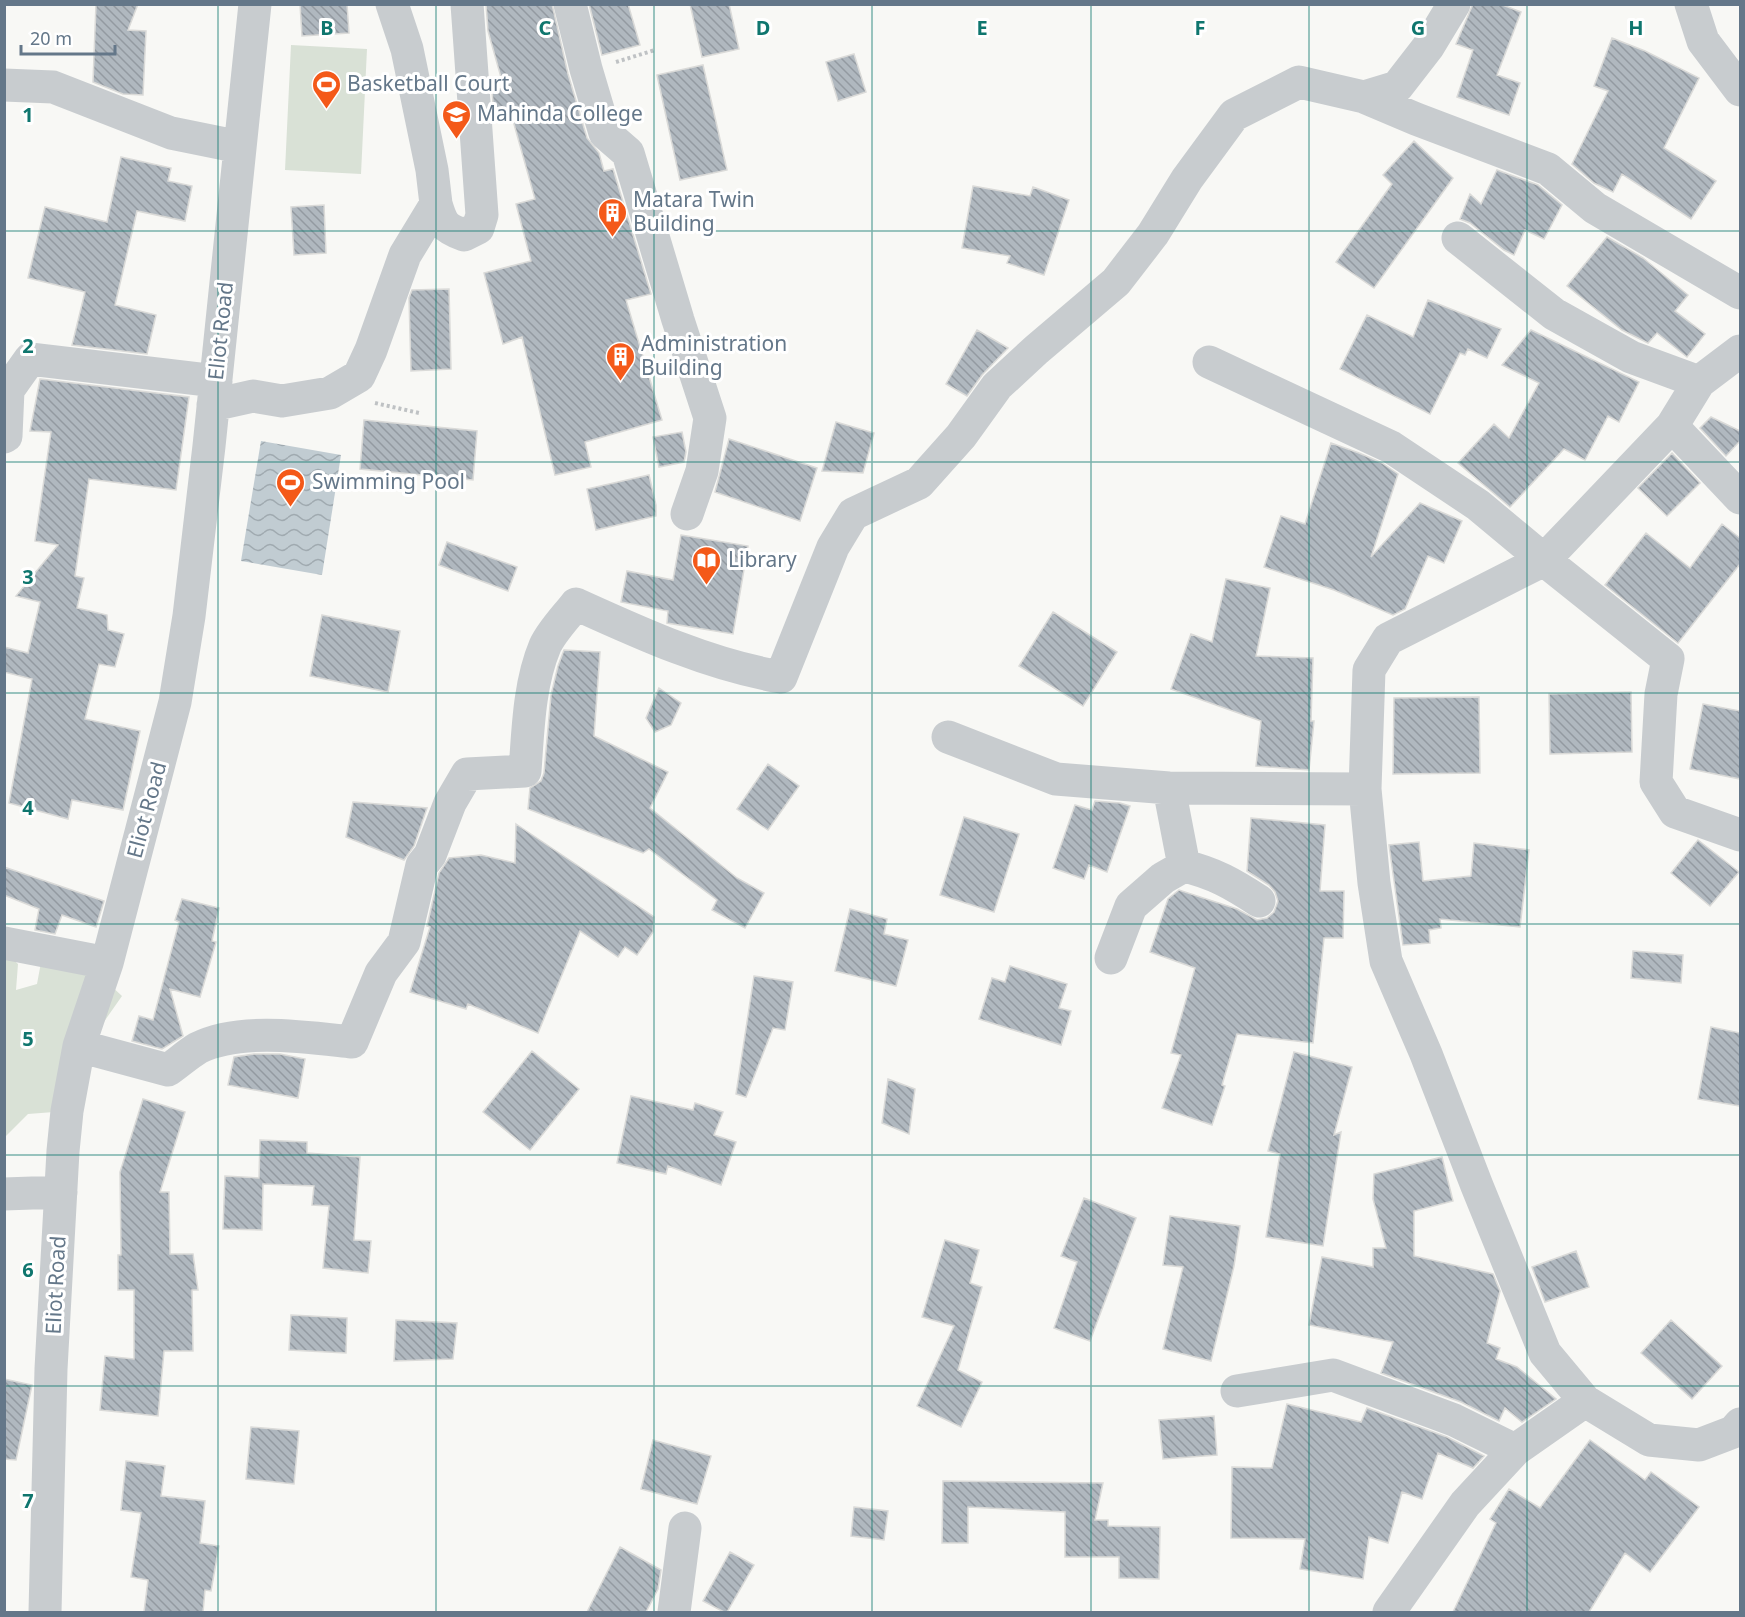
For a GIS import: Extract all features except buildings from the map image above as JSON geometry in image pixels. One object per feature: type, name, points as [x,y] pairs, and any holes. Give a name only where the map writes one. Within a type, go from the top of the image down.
[{"type":"street","name":"Eliot Road","points":[[45,1612],[51,1369],[67,1111],[79,1046],[107,963],[175,702],[189,616],[255,4]]},
{"type":"street","points":[[392,4],[407,50],[441,222],[451,230],[464,235],[478,228],[482,215],[467,4]]},
{"type":"street","points":[[570,4],[586,72],[605,133],[628,153],[710,418],[702,471],[687,514]]},
{"type":"street","points":[[1364,97],[1397,87],[1428,47],[1454,4]]},
{"type":"street","points":[[1691,4],[1703,41],[1740,90]]},
{"type":"street","points":[[79,1046],[168,1070],[198,1048],[229,1038],[312,1037],[352,1042],[381,973],[404,942],[422,864],[430,855],[450,803],[467,774],[525,771],[529,718],[538,665],[546,643],[576,604],[651,638],[753,673],[782,677],[833,547],[853,514],[919,483],[962,436],[997,386],[1116,282],[1153,234],[1187,178],[1234,115],[1299,82],[1364,97],[1548,169],[1595,208],[1740,293]]},
{"type":"street","points":[[4,85],[53,87],[171,133],[240,147]]},
{"type":"street","points":[[4,437],[6,436],[8,390],[30,359],[214,393],[282,401],[330,393],[359,376],[371,351],[405,255],[436,204]]},
{"type":"street","points":[[1458,238],[1554,314],[1631,357],[1699,382]]},
{"type":"street","points":[[1740,351],[1699,382],[1672,426],[1544,560],[1389,639],[1368,670],[1365,789],[1374,883],[1386,961],[1426,1054],[1545,1353],[1584,1401],[1649,1440],[1699,1445],[1733,1432],[1740,1424]]},
{"type":"street","points":[[1209,362],[1391,447],[1478,505],[1668,659],[1661,694],[1656,782],[1675,812],[1740,836]]},
{"type":"street","points":[[1672,426],[1740,498]]},
{"type":"street","points":[[948,737],[1056,779],[1169,788],[1365,789]]},
{"type":"street","points":[[1169,788],[1184,866]]},
{"type":"street","points":[[1111,958],[1131,906],[1163,878],[1184,866],[1210,872],[1234,884],[1259,902]]},
{"type":"street","points":[[4,943],[107,963]]},
{"type":"street","points":[[4,1194],[61,1192]]},
{"type":"street","points":[[1237,1391],[1333,1375],[1454,1420],[1515,1450]]},
{"type":"street","points":[[1389,1612],[1465,1504],[1515,1450],[1584,1401]]},
{"type":"street","points":[[674,1612],[685,1528]]},
{"type":"path","points":[[586,72],[656,50]]},
{"type":"shaded area","name":"Basketball Court","points":[[291,45],[367,49],[361,174],[285,170]]},
{"type":"shaded area","points":[[4,951],[18,964],[16,990],[37,984],[42,957],[94,970],[122,996],[94,1036],[67,1111],[28,1114],[5,1137]]},
{"type":"water","name":"Swimming Pool","points":[[261,441],[341,455],[322,575],[241,561]]},
{"type":"place","name":"Basketball Court","points":[[326,110]]},
{"type":"place","name":"Mahinda College","points":[[456,140]]},
{"type":"place","name":"Matara Twin Building","points":[[612,238]]},
{"type":"place","name":"Administration Building","points":[[620,382]]},
{"type":"place","name":"Swimming Pool","points":[[291,508]]},
{"type":"place","name":"Library","points":[[707,586]]}]
